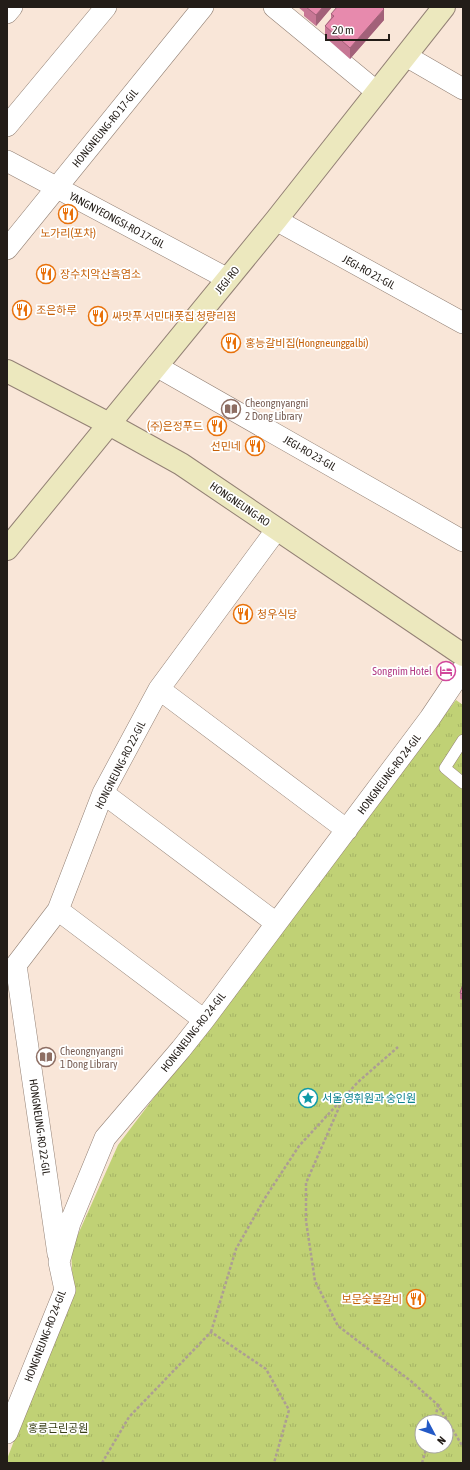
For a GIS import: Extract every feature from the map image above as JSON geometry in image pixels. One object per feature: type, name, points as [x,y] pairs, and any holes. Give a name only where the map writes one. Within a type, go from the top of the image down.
[{"type":"main road","name":"JEGI-RO","points":[[7,549],[276,220],[444,7]]},
{"type":"main road","name":"HONGNEUNG-RO","points":[[7,371],[109,424],[181,464],[463,655]]},
{"type":"street","points":[[7,14],[12,7]]},
{"type":"street","points":[[7,126],[106,7]]},
{"type":"street","name":"HONGNEUNG-RO 17-GIL","points":[[7,250],[203,7]]},
{"type":"street","points":[[274,7],[378,92]]},
{"type":"street","points":[[406,56],[463,89]]},
{"type":"street","name":"YANGNYEONGSI-RO 17-GIL","points":[[7,161],[228,279]]},
{"type":"street","name":"JEGI-RO 21-GIL","points":[[276,220],[463,323]]},
{"type":"street","name":"JEGI-RO 23-GIL","points":[[156,366],[463,541]]},
{"type":"street","name":"HONGNEUNG-RO 22-GIL","points":[[59,1262],[16,965],[58,910],[103,793],[159,688],[277,529]]},
{"type":"street","name":"HONGNEUNG-RO 24-GIL","points":[[7,1433],[65,1290],[59,1262],[70,1223],[105,1138],[204,1020],[430,718],[463,669]]},
{"type":"street","points":[[159,688],[347,830]]},
{"type":"street","points":[[103,793],[276,923]]},
{"type":"street","points":[[58,910],[204,1020]]},
{"type":"lane","points":[[463,740],[445,768],[463,783]]},
{"type":"path","points":[[102,1463],[129,1417],[211,1332],[236,1249],[265,1198],[299,1146],[358,1082],[398,1047]]},
{"type":"path","points":[[344,1096],[306,1183],[306,1221],[315,1281],[338,1326],[412,1382],[438,1405],[463,1447]]},
{"type":"path","points":[[211,1332],[266,1369],[289,1410],[274,1463]]},
{"type":"path","points":[[436,1414],[438,1405]]},
{"type":"green space","name":"서울 영휘원과 숭인원","points":[[456,700],[463,705],[463,1463],[7,1463],[7,1459],[73,1288],[71,1250],[118,1145]]},
{"type":"building","points":[[306,7],[323,7],[316,15]]},
{"type":"building","points":[[337,7],[382,7],[384,9],[350,48],[325,26],[334,16],[331,14]]},
{"type":"building","points":[[463,984],[463,994],[460,993]]},
{"type":"place","name":"노가리(포차)","points":[[68,214]]},
{"type":"place","name":"장수치악산흑염소","points":[[46,274]]},
{"type":"place","name":"조은하루","points":[[22,310]]},
{"type":"place","name":"싸맛푸 서민대폿집 청량리점","points":[[98,316]]},
{"type":"place","name":"홍능갈비집(Hongneunggalbi)","points":[[231,343]]},
{"type":"place","name":"Cheongnyangni 2 Dong Library","points":[[231,409]]},
{"type":"place","name":"(주)은정푸드","points":[[217,426]]},
{"type":"place","name":"선민네","points":[[255,446]]},
{"type":"place","name":"청우식당","points":[[243,614]]},
{"type":"place","name":"Songnim Hotel","points":[[446,671]]},
{"type":"place","name":"Cheongnyangni 1 Dong Library","points":[[46,1057]]},
{"type":"place","name":"서울 영휘원과 숭인원","points":[[308,1098]]},
{"type":"place","name":"보문숯불갈비","points":[[416,1299]]},
{"type":"park label","name":"홍릉근린공원","points":[[58,1428]]}]
